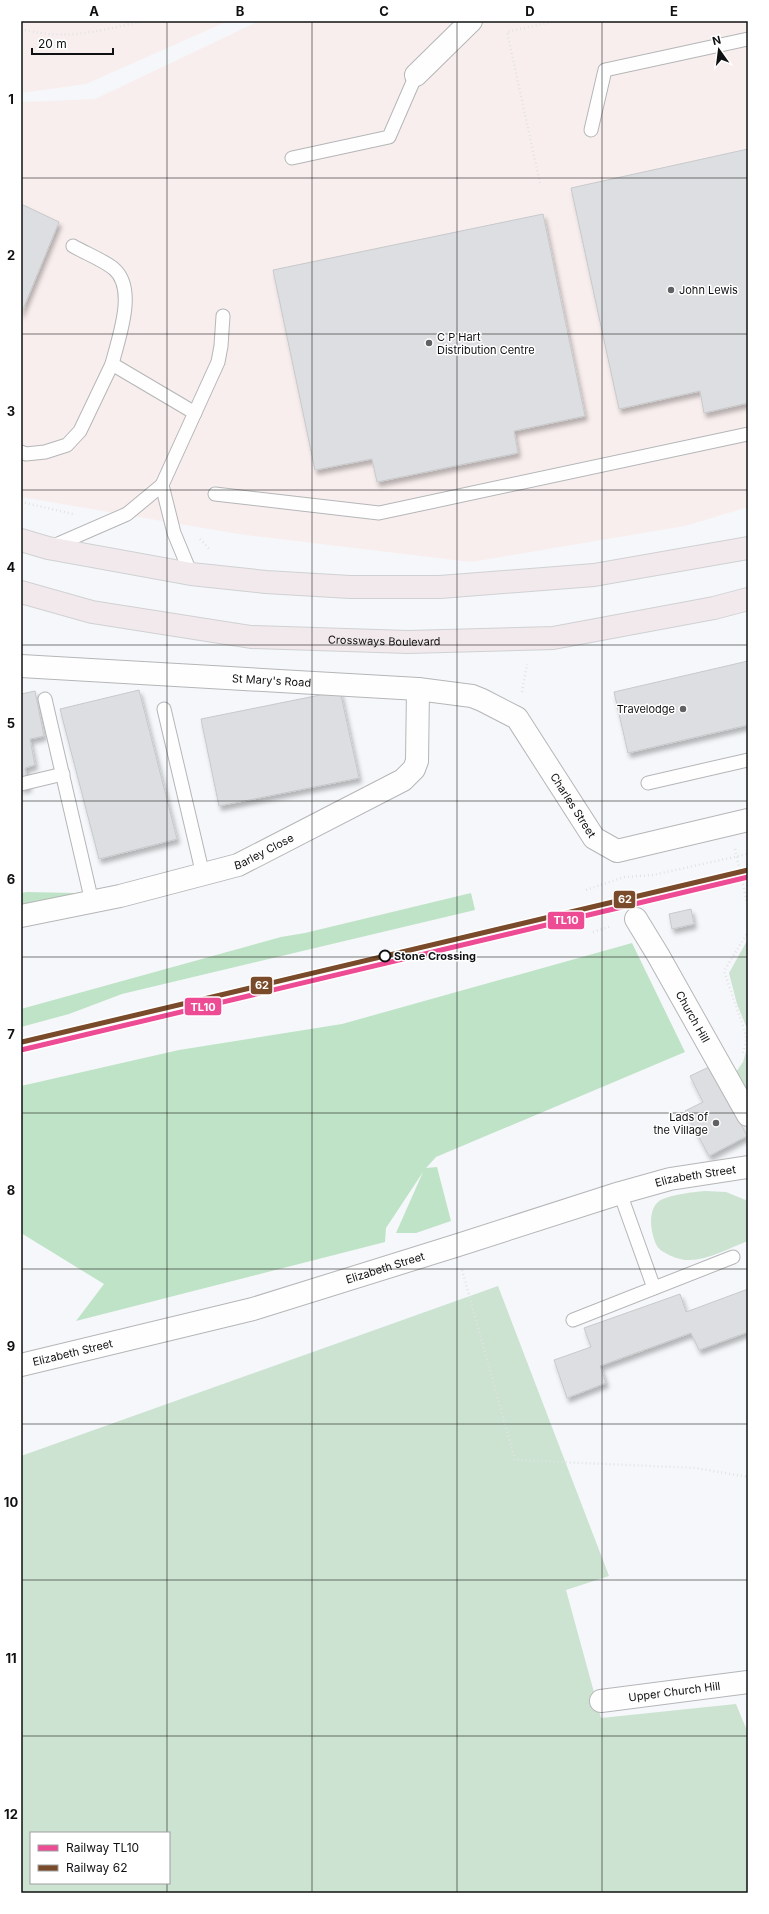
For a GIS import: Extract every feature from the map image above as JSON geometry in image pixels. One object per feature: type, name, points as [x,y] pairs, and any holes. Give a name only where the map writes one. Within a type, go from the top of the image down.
[{"type":"main road","points":[[21,540],[48,548],[191,574],[266,582],[350,587],[440,587],[594,575],[748,548]]},
{"type":"main road","name":"Crossways Boulevard","points":[[21,592],[92,612],[251,637],[408,642],[553,638],[714,608],[748,599]]},
{"type":"street","points":[[416,76],[472,21]]},
{"type":"street","name":"St Mary's Road","points":[[21,666],[418,689],[472,696],[517,718]]},
{"type":"street","name":"Barley Close","points":[[21,916],[92,902],[238,865],[407,777],[414,769],[417,761],[418,689]]},
{"type":"street","name":"Charles Street","points":[[517,718],[594,838],[617,852],[748,820]]},
{"type":"street","name":"Church Hill","points":[[636,919],[728,1077],[748,1115]]},
{"type":"street","name":"Elizabeth Street","points":[[21,1365],[253,1309],[455,1246],[620,1192],[675,1178],[748,1167]]},
{"type":"street","name":"Upper Church Hill","points":[[601,1701],[748,1682]]},
{"type":"lane","points":[[591,130],[605,70],[748,39]]},
{"type":"lane","points":[[292,158],[388,137],[416,76]]},
{"type":"lane","points":[[21,452],[26,454],[45,452],[67,445],[80,431],[112,364],[126,308],[124,284],[114,269],[73,246]]},
{"type":"lane","points":[[48,548],[127,514],[162,485],[218,362],[221,346],[223,316]]},
{"type":"lane","points":[[112,364],[195,413]]},
{"type":"lane","points":[[215,494],[379,513],[748,434]]},
{"type":"lane","points":[[162,485],[174,534],[191,574]]},
{"type":"lane","points":[[45,699],[92,902]]},
{"type":"lane","points":[[164,709],[203,874]]},
{"type":"lane","points":[[648,783],[748,760]]},
{"type":"lane","points":[[21,784],[63,774]]},
{"type":"lane","points":[[620,1192],[654,1288]]},
{"type":"lane","points":[[573,1320],[733,1257]]},
{"type":"path","points":[[21,28],[48,35],[73,35],[143,21]]},
{"type":"path","points":[[540,183],[507,32],[556,21]]},
{"type":"path","points":[[21,502],[74,514]]},
{"type":"path","points":[[196,536],[212,551]]},
{"type":"path","points":[[517,718],[531,638]]},
{"type":"path","points":[[735,849],[748,907]]},
{"type":"path","points":[[586,890],[624,877],[653,875],[748,854]]},
{"type":"path","points":[[728,1077],[741,1061],[747,1040],[742,1019],[733,1000],[724,971],[748,932]]},
{"type":"path","points":[[464,1274],[515,1460],[696,1468],[748,1477]]},
{"type":"shaded area","points":[[21,21],[228,21],[86,84],[21,93]]},
{"type":"shaded area","points":[[259,21],[748,21],[748,507],[685,526],[471,562],[238,534],[21,497],[21,102],[95,99]]},
{"type":"green space","points":[[21,893],[74,893],[71,909],[21,919]]},
{"type":"green space","points":[[471,893],[475,910],[122,994],[69,1014],[21,1027],[21,1009],[281,937],[305,933]]},
{"type":"green space","points":[[748,939],[748,1031],[737,1004],[729,973]]},
{"type":"green space","points":[[632,943],[685,1052],[436,1157],[426,1168],[437,1167],[451,1221],[416,1233],[396,1233],[423,1172],[386,1228],[385,1242],[76,1321],[104,1284],[21,1233],[21,1086],[179,1050],[342,1024]]},
{"type":"green space","points":[[748,1045],[748,1097],[736,1072],[743,1062]]},
{"type":"green space","points":[[705,1191],[726,1192],[748,1201],[748,1241],[718,1254],[695,1260],[680,1259],[670,1256],[659,1249],[653,1235],[651,1223],[652,1211],[658,1202],[667,1197]]},
{"type":"green space","points":[[498,1286],[609,1576],[566,1590],[601,1718],[736,1704],[748,1733],[748,1893],[21,1893],[21,1456]]},
{"type":"building","name":"John Lewis","points":[[748,149],[748,403],[704,413],[700,391],[619,409],[571,188]]},
{"type":"building","points":[[21,204],[59,222],[21,314]]},
{"type":"building","name":"C P Hart Distribution Centre","points":[[543,214],[585,416],[514,431],[518,453],[377,482],[372,459],[315,470],[273,270]]},
{"type":"building","name":"Travelodge","points":[[748,661],[748,725],[628,753],[614,692]]},
{"type":"building","points":[[139,690],[177,839],[99,859],[60,709]]},
{"type":"building","points":[[35,691],[44,736],[30,739],[35,765],[25,768],[29,787],[21,789],[21,694]]},
{"type":"building","points":[[340,691],[359,778],[219,806],[201,719]]},
{"type":"building","points":[[691,909],[694,924],[672,929],[669,914]]},
{"type":"building","name":"Lads of the Village","points":[[711,1066],[747,1136],[709,1156],[685,1111],[703,1102],[690,1076]]},
{"type":"building","points":[[748,1289],[748,1332],[699,1350],[691,1333],[600,1366],[606,1383],[567,1398],[554,1360],[591,1347],[584,1328],[680,1294],[686,1312]]},
{"type":"rail line","name":"62","points":[[22,1042],[748,870]]},
{"type":"rail line","name":"TL10","points":[[21,1050],[748,877]]},
{"type":"place","name":"John Lewis","points":[[671,290]]},
{"type":"place","name":"C P Hart Distribution Centre","points":[[429,343]]},
{"type":"place","name":"Travelodge","points":[[683,709]]},
{"type":"place","name":"Stone Crossing","points":[[385,956]]},
{"type":"place","name":"Lads of the Village","points":[[716,1123]]}]
